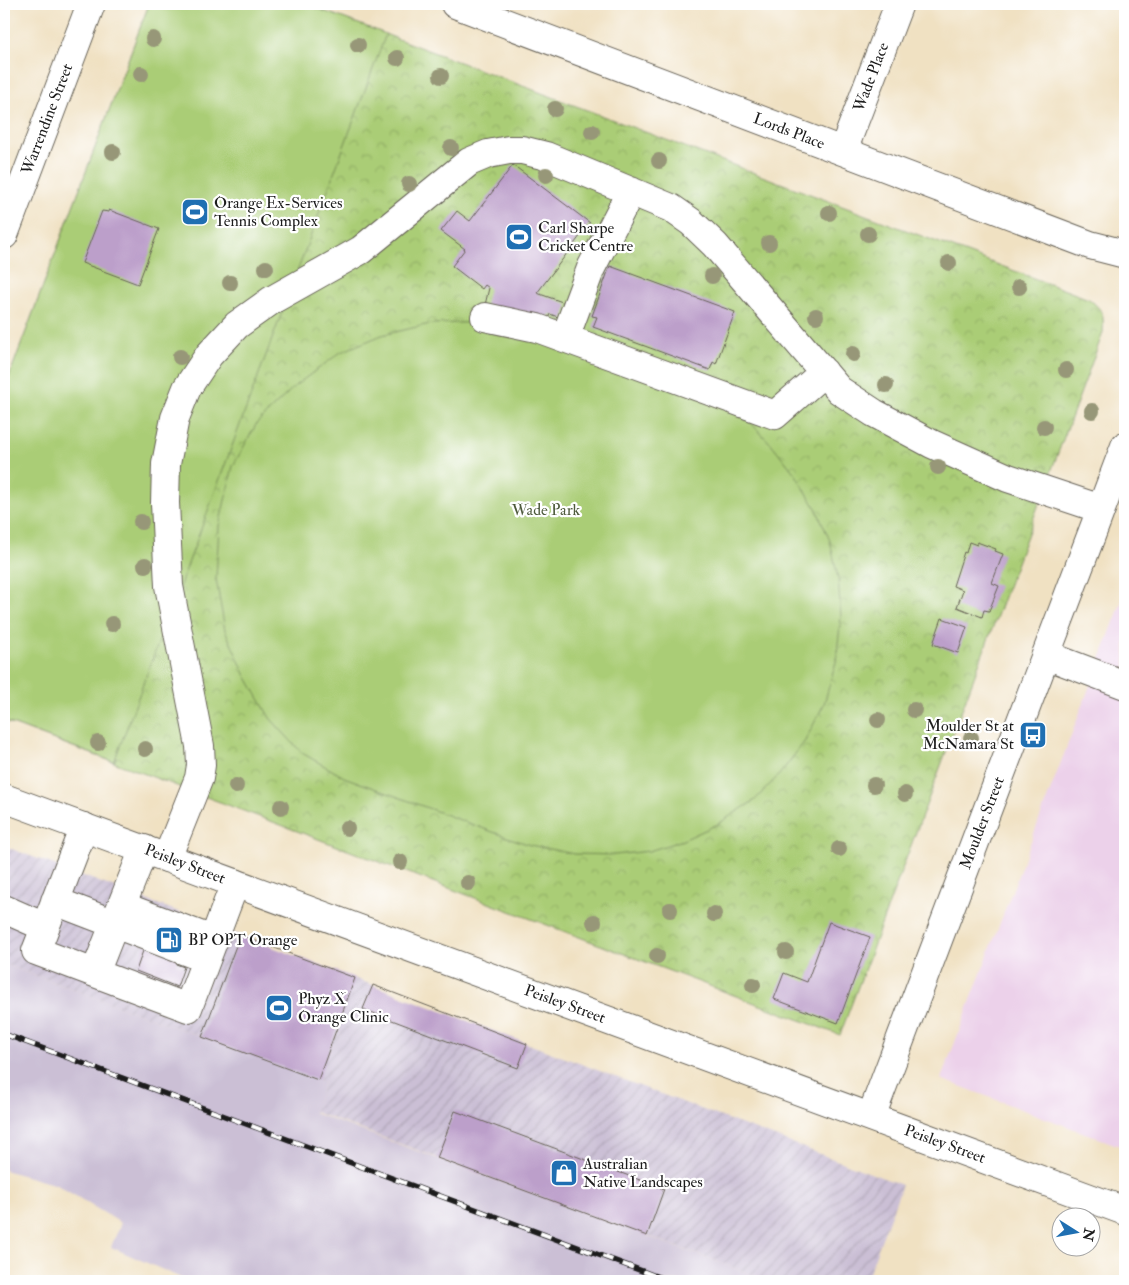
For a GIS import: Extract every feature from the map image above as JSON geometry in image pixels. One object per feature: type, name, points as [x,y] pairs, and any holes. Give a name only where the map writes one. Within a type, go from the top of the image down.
[{"type":"street","name":"Warrendine Street","points":[[4,235],[91,4]]},
{"type":"street","name":"Lords Place","points":[[455,4],[498,12],[843,151],[1090,245],[1125,254]]},
{"type":"street","name":"Wade Place","points":[[843,151],[898,4]]},
{"type":"street","points":[[95,973],[118,915],[156,854],[199,778],[201,765],[200,746],[169,586],[165,503],[166,464],[175,418],[187,388],[208,355],[237,325],[272,300],[361,250],[469,162],[508,150],[522,150],[546,156],[671,208],[691,222],[715,246],[839,390],[867,408],[932,444],[1008,478],[1101,509]]},
{"type":"street","points":[[565,338],[591,268],[631,191]]},
{"type":"street","points":[[484,316],[537,328],[775,415],[824,372]]},
{"type":"street","name":"Moulder Street","points":[[871,1117],[1101,509],[1120,477],[1125,446]]},
{"type":"street","points":[[1046,655],[1125,685]]},
{"type":"street","name":"Peisley Street","points":[[4,798],[1125,1211]]},
{"type":"street","points":[[84,828],[36,950],[188,1008],[235,883]]},
{"type":"street","points":[[55,901],[118,915],[210,950]]},
{"type":"street","points":[[4,910],[45,927]]},
{"type":"shaded area","points":[[1125,593],[1125,1148],[941,1079]]},
{"type":"shaded area","points":[[4,846],[902,1185],[866,1281],[769,1281],[314,1112],[324,1082],[4,964]]},
{"type":"shaded area","points":[[4,964],[324,1082],[314,1113],[769,1281],[188,1281],[111,1247],[121,1223],[57,1185],[4,1170]]},
{"type":"green space","name":"Wade Park","points":[[149,4],[305,4],[1089,299],[1098,307],[1103,317],[1103,333],[840,1035],[4,721],[4,390]]},
{"type":"green space","name":"Orange Ex-Services Tennis Complex","points":[[149,4],[305,4],[386,34],[114,762],[4,721],[4,390]]},
{"type":"green space","points":[[487,322],[723,405],[751,423],[774,447],[796,475],[816,508],[830,541],[838,578],[841,617],[836,662],[824,704],[805,741],[779,775],[755,800],[718,824],[683,840],[649,851],[615,855],[574,854],[530,845],[344,777],[302,753],[270,718],[245,674],[225,630],[216,579],[219,526],[233,466],[257,423],[296,385],[341,352],[382,335],[430,324]]},
{"type":"building","points":[[513,165],[590,223],[537,293],[568,304],[563,319],[550,314],[547,321],[485,305],[489,288],[485,285],[482,289],[452,266],[465,249],[441,231],[457,211],[470,221]]},
{"type":"building","points":[[109,210],[159,229],[138,284],[82,263],[102,211],[109,212]]},
{"type":"building","points":[[610,266],[735,312],[716,364],[713,362],[710,370],[593,327],[597,317],[592,316]]},
{"type":"building","points":[[969,542],[977,545],[977,542],[996,549],[995,551],[1003,554],[992,583],[999,586],[989,611],[984,610],[982,617],[957,607],[963,590],[953,586]]},
{"type":"building","points":[[942,618],[967,627],[958,653],[933,644]]},
{"type":"building","points":[[829,922],[870,937],[838,1023],[774,999],[784,973],[807,982]]},
{"type":"building","name":"Phyz X Orange Clinic","points":[[240,935],[355,978],[318,1080],[202,1037]]},
{"type":"building","points":[[145,945],[178,957],[176,964],[184,967],[177,987],[136,971]]},
{"type":"building","points":[[373,985],[527,1044],[518,1068],[363,1009]]},
{"type":"building","points":[[455,1111],[664,1189],[647,1236],[437,1158]]},
{"type":"railway","points":[[4,1034],[669,1281]]},
{"type":"place","name":"Orange Ex-Services Tennis Complex","points":[[195,212]]},
{"type":"place","name":"Carl Sharpe Cricket Centre","points":[[519,237]]},
{"type":"place","name":"Moulder St at McNamara St","points":[[1033,735]]},
{"type":"place","name":"BP OPT Orange","points":[[169,940]]},
{"type":"place","name":"Phyz X Orange Clinic","points":[[279,1008]]},
{"type":"place","name":"Australian Native Landscapes","points":[[564,1173]]}]
